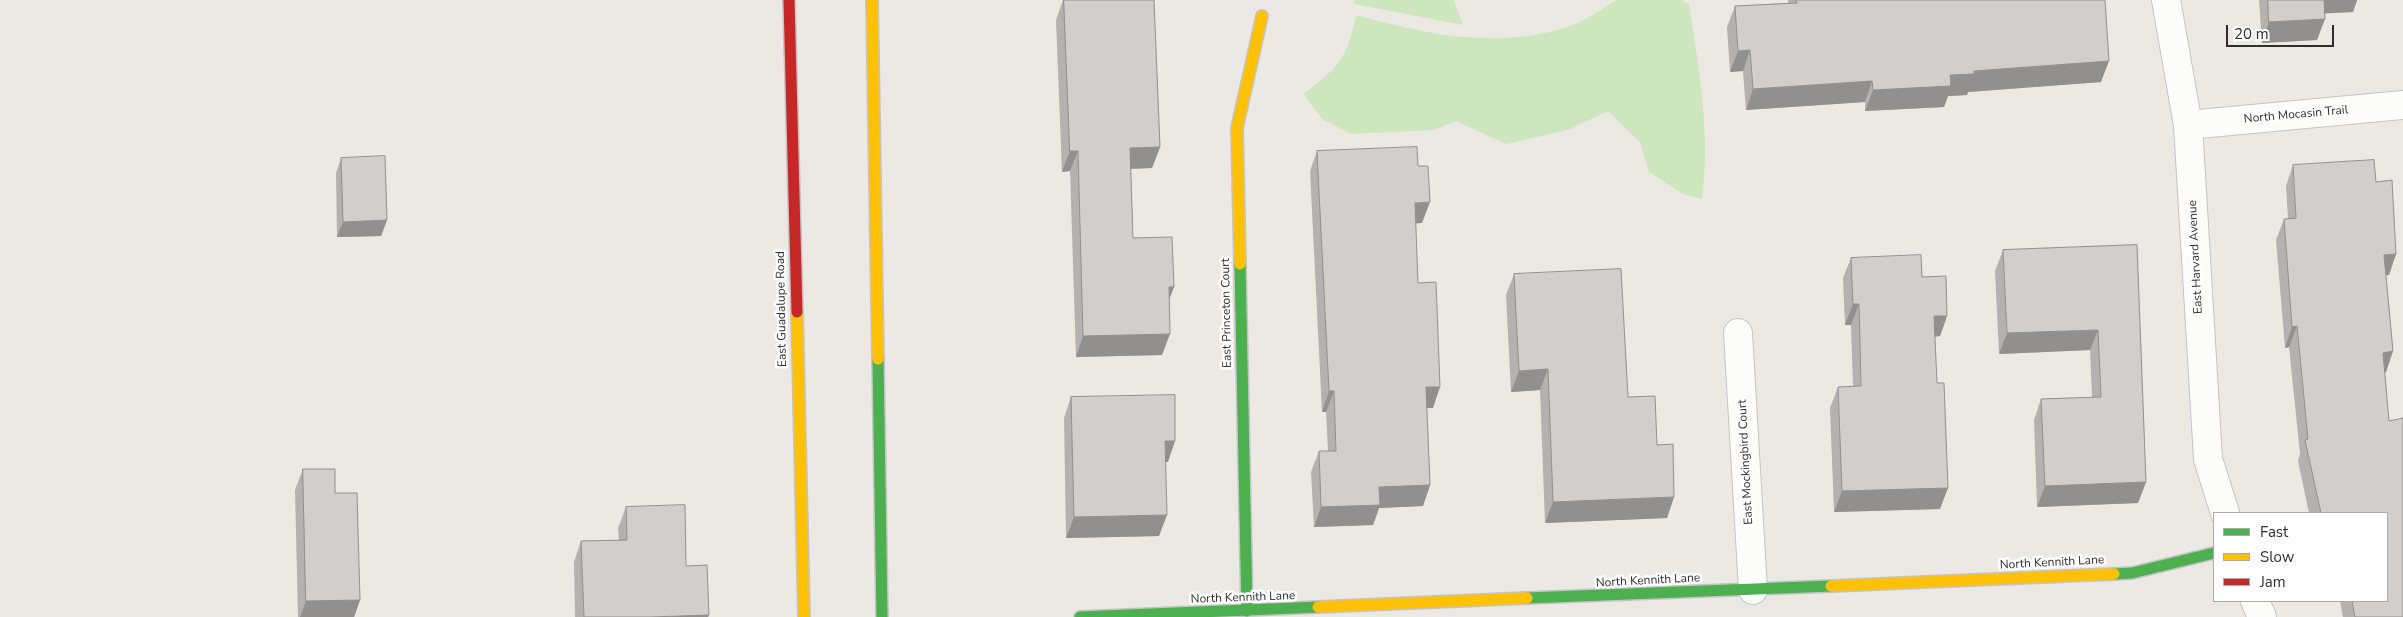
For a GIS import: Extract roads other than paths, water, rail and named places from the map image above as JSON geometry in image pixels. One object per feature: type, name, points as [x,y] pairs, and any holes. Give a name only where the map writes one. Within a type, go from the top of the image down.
[{"type":"street","name":"East Guadalupe Road","points":[[789,0],[804,617]]},
{"type":"street","points":[[872,0],[882,617]]},
{"type":"street","name":"East Harvard Avenue","points":[[2166,0],[2188,124],[2208,459],[2224,512]]},
{"type":"street","name":"East Princeton Court","points":[[1247,611],[1237,128],[1262,16]]},
{"type":"street","name":"North Mocasin Trail","points":[[2188,124],[2403,105]]},
{"type":"street","name":"East Mockingbird Court","points":[[1738,333],[1754,590]]},
{"type":"street","name":"North Kennith Lane","points":[[1080,617],[2132,573],[2213,553]]},
{"type":"street","points":[[2255,602],[2262,617]]}]
